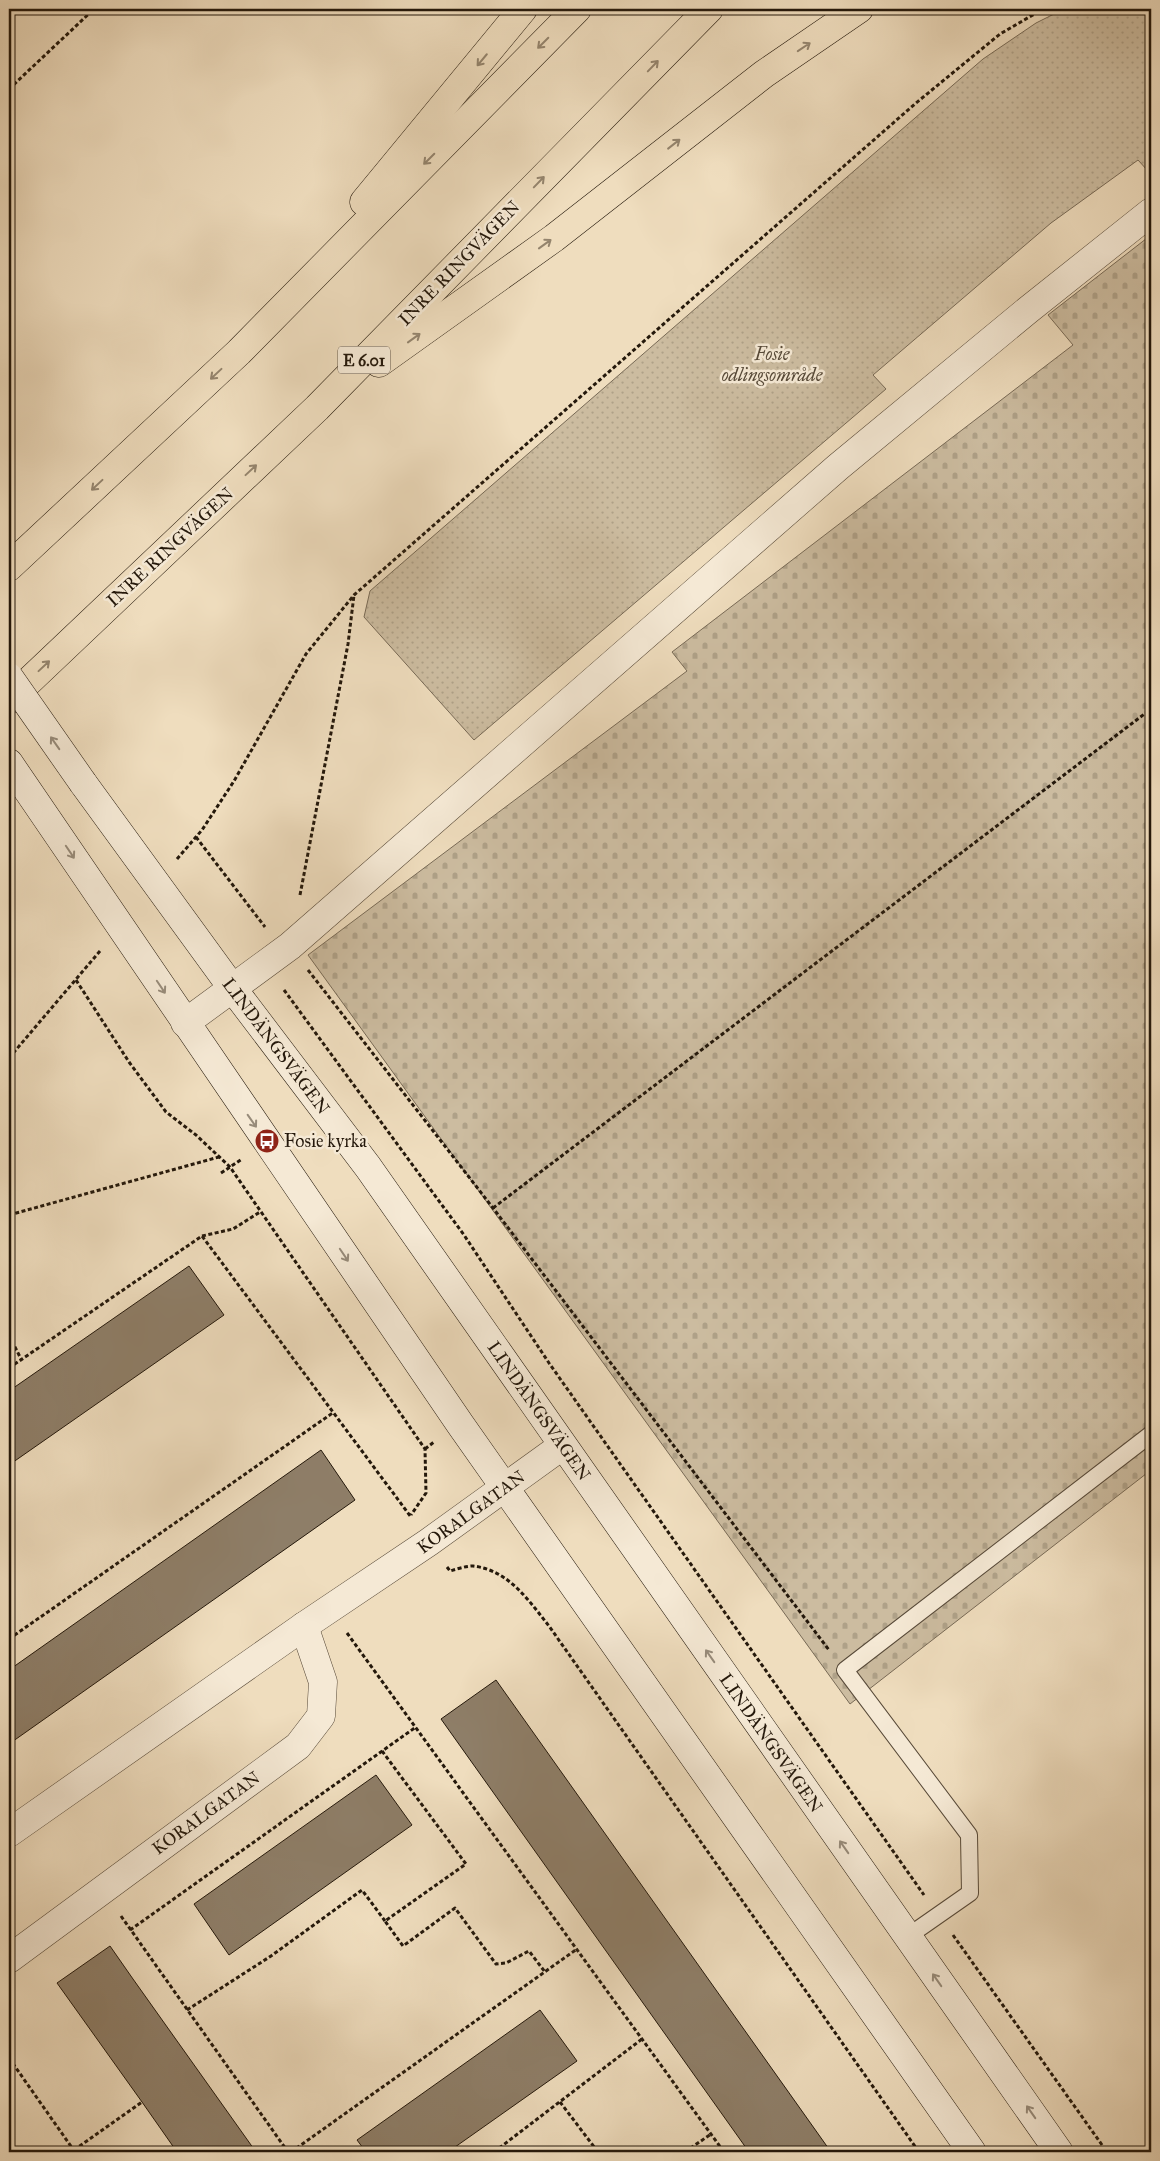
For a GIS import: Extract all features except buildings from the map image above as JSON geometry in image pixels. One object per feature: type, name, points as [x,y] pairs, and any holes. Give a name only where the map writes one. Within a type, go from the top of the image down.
[{"type":"highway","points":[[240,352],[524,9]]},
{"type":"highway","points":[[9,567],[240,352],[577,9]]},
{"type":"highway","name":"INRE RINGVÄGEN","points":[[9,700],[317,408],[709,9]]},
{"type":"highway","points":[[317,408],[554,238],[764,74],[859,9]]},
{"type":"street","points":[[185,1023],[290,946],[838,468],[1028,310],[1151,212]]},
{"type":"street","name":"LINDÄNGSVÄGEN","points":[[9,677],[83,783],[233,989],[368,1167],[1059,2152]]},
{"type":"street","points":[[9,763],[504,1487],[972,2152]]},
{"type":"street","name":"KORALGATAN","points":[[9,1833],[304,1626],[429,1542],[562,1446]]},
{"type":"street","name":"KORALGATAN","points":[[9,1959],[298,1746],[321,1716],[323,1682],[304,1626]]},
{"type":"lane","points":[[907,1937],[970,1893],[968,1835],[845,1670],[1151,1434]]},
{"type":"path","points":[[9,89],[94,9]]},
{"type":"path","points":[[176,861],[196,837],[234,781],[306,654],[354,595],[916,103],[1000,34],[1043,9]]},
{"type":"path","points":[[299,898],[348,644],[354,595]]},
{"type":"path","points":[[493,1208],[1151,709]]},
{"type":"path","points":[[196,837],[278,944],[290,946],[493,1208],[845,1670]]},
{"type":"path","points":[[290,946],[280,984],[464,1235],[549,1364],[1107,2152]]},
{"type":"path","points":[[9,1058],[100,951]]},
{"type":"path","points":[[76,980],[128,1062],[166,1112],[179,1121],[230,1167],[424,1449],[426,1493],[410,1516]]},
{"type":"path","points":[[9,1215],[219,1157]]},
{"type":"path","points":[[222,1173],[244,1157]]},
{"type":"path","points":[[9,1368],[202,1236],[233,1230],[260,1212]]},
{"type":"path","points":[[202,1236],[450,1571],[473,1566],[496,1573],[520,1588],[919,2152]]},
{"type":"path","points":[[9,1336],[21,1359]]},
{"type":"path","points":[[9,1639],[334,1412]]},
{"type":"path","points":[[330,1609],[724,2152]]},
{"type":"path","points":[[130,1930],[416,1727]]},
{"type":"path","points":[[382,1751],[466,1864],[385,1921]]},
{"type":"path","points":[[102,1890],[290,2152],[577,1949]]},
{"type":"path","points":[[187,2010],[271,1956],[362,1890],[403,1946],[455,1908],[496,1964],[506,1963],[529,1951],[545,1972]]},
{"type":"path","points":[[494,2152],[642,2039]]},
{"type":"path","points":[[9,2058],[75,2151],[142,2102]]},
{"type":"path","points":[[560,2102],[598,2152]]},
{"type":"path","points":[[685,2152],[711,2134]]},
{"type":"green space","name":"Fosie odlingsområde","points":[[1064,9],[1151,9],[1151,169],[1148,171],[1138,160],[1051,223],[873,375],[886,389],[474,740],[364,617],[370,591],[983,59],[1036,23]]},
{"type":"green space","points":[[1151,235],[1151,1470],[850,1704],[308,955],[687,671],[672,652],[1073,345],[1048,315]]},
{"type":"place","name":"Fosie kyrka","points":[[267,1141]]}]
